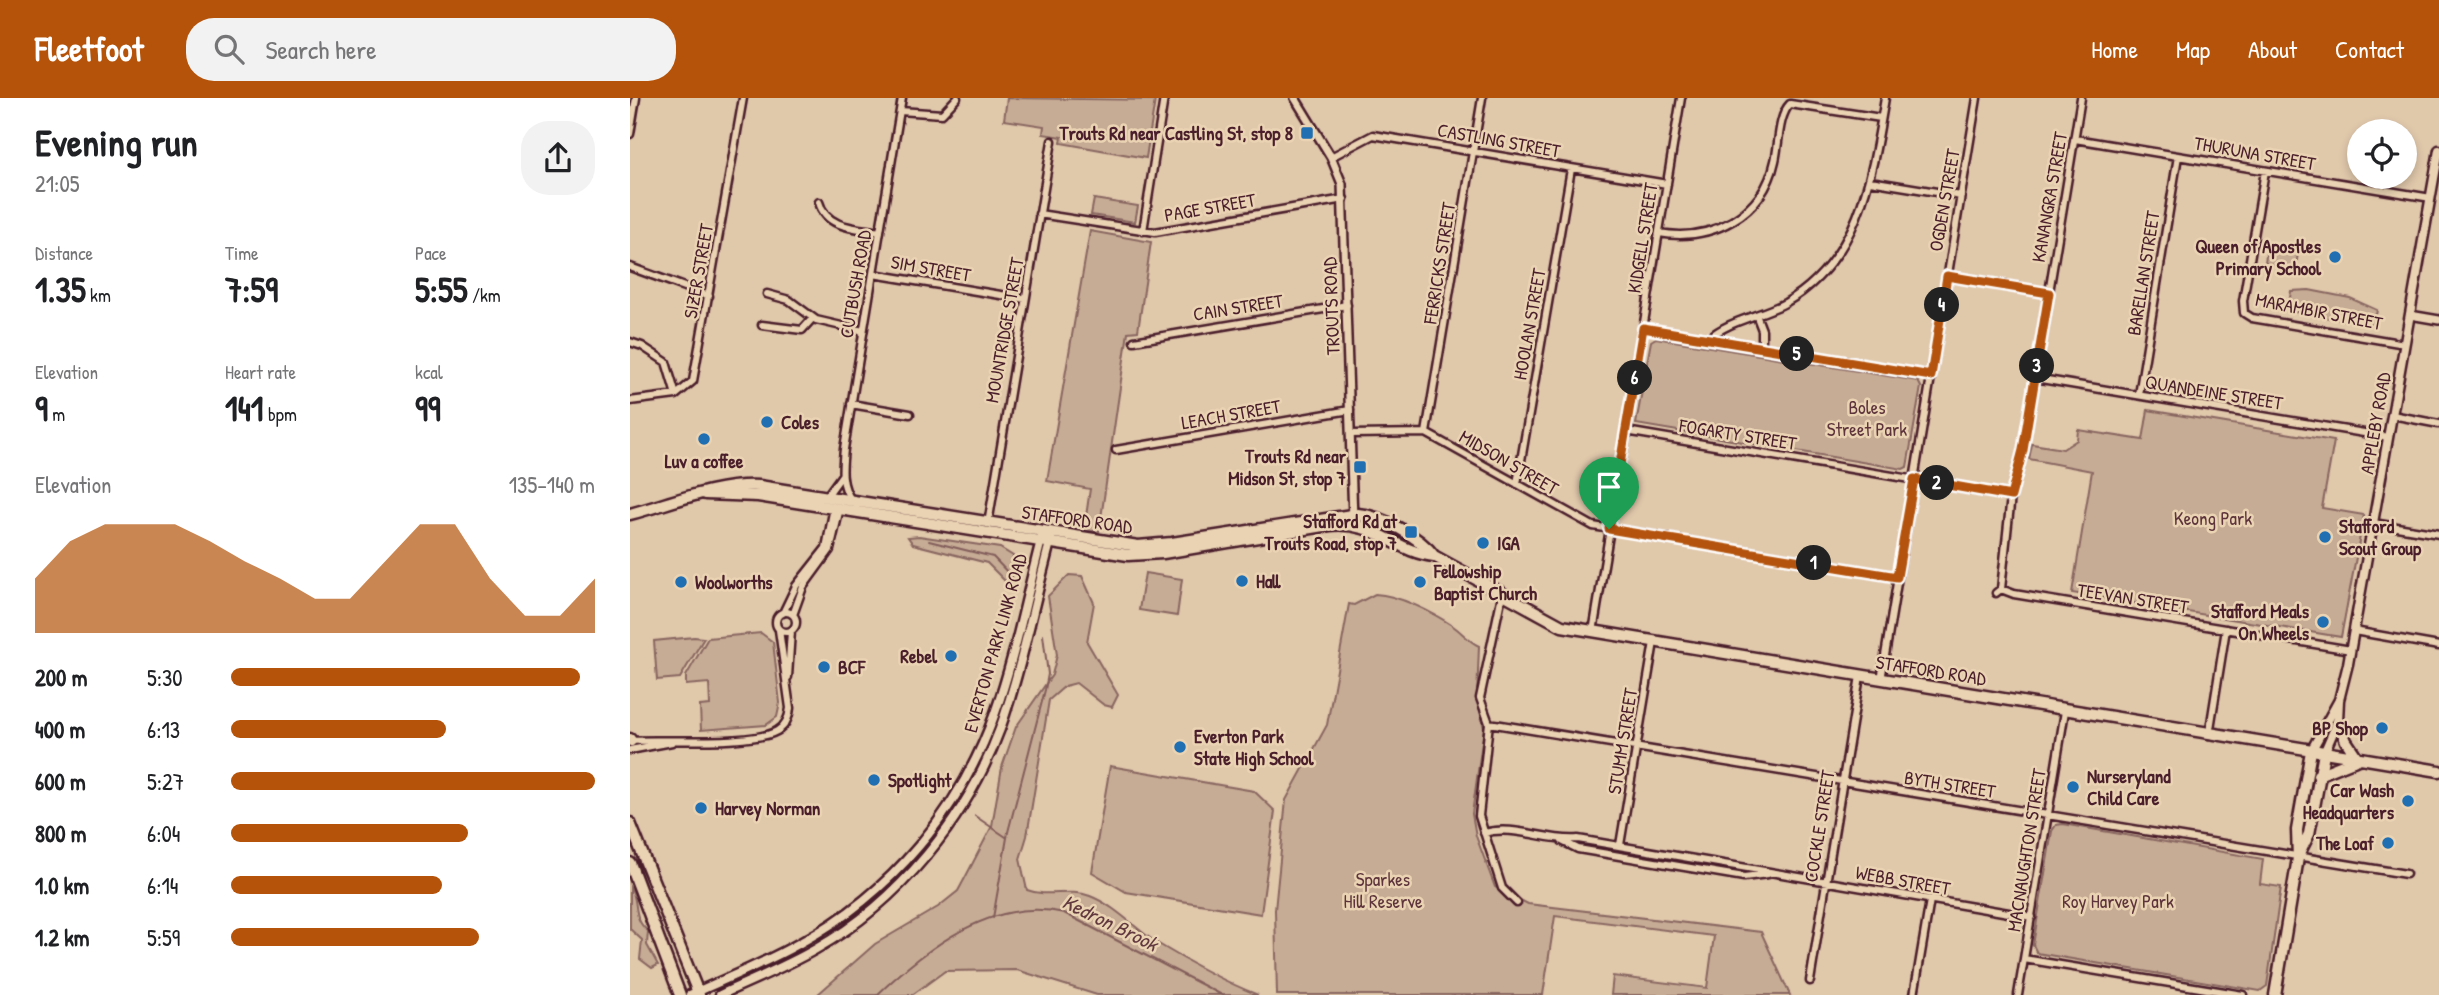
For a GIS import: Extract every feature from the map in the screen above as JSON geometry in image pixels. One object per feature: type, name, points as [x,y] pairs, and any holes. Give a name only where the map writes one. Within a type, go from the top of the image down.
[{"type":"main road","name":"APPLEBY ROAD","points":[[2324,753],[2338,721],[2339,700],[2351,650],[2439,150]]},
{"type":"main road","name":"STAFFORD ROAD","points":[[630,514],[705,494],[719,487],[740,485],[988,524],[1047,539]]},
{"type":"main road","name":"STAFFORD ROAD","points":[[705,494],[758,496],[837,510],[1047,539],[1118,545],[1162,545],[1353,519],[1382,521],[1427,547],[1434,556],[1551,622],[1592,632],[2439,771]]},
{"type":"main road","name":"EVERTON PARK LINK ROAD","points":[[695,994],[802,942],[845,915],[885,881],[937,823],[962,785],[992,721],[1047,539]]},
{"type":"main road","name":"EVERTON PARK LINK ROAD","points":[[720,995],[797,959],[838,935],[894,891],[936,844],[967,794],[1000,728],[1047,539]]},
{"type":"main road","name":"APPLEBY ROAD","points":[[2311,751],[2339,700]]},
{"type":"main road","points":[[2318,775],[2358,759],[2346,741],[2338,721]]},
{"type":"main road","points":[[2275,995],[2298,858],[2297,830],[2311,751]]},
{"type":"main road","points":[[2298,858],[2309,834],[2324,753]]},
{"type":"main road","points":[[630,823],[695,994]]},
{"type":"main road","points":[[646,860],[632,866],[680,995]]},
{"type":"street","points":[[630,134],[636,98]]},
{"type":"street","name":"SIZER STREET","points":[[676,395],[687,389],[695,378],[743,98]]},
{"type":"street","name":"CUTBUSH ROAD","points":[[838,499],[851,404],[902,98]]},
{"type":"street","points":[[900,111],[942,114],[957,98]]},
{"type":"street","points":[[1143,231],[1164,98]]},
{"type":"street","name":"TROUTS ROAD","points":[[1295,98],[1331,157],[1340,176],[1344,199],[1353,519]]},
{"type":"street","name":"FERRICKS STREET","points":[[1426,433],[1482,98]]},
{"type":"street","name":"KIDGELL STREET","points":[[1592,632],[1681,98]]},
{"type":"street","points":[[1708,338],[1722,328],[1757,317],[1799,293],[1834,258],[1859,216],[1870,181],[1885,98]]},
{"type":"street","name":"OGDEN STREET","points":[[1881,680],[1977,98]]},
{"type":"street","name":"KANANGRA STREET","points":[[1998,591],[2011,496],[2017,482],[2081,98]]},
{"type":"street","points":[[1659,233],[1680,235],[1707,232],[1731,222],[1751,207],[1771,177],[1784,114],[1790,104],[1881,118]]},
{"type":"street","name":"CASTLING STREET","points":[[1331,157],[1370,135],[1667,184]]},
{"type":"street","name":"THURUNA STREET","points":[[2075,139],[2431,198]]},
{"type":"street","name":"MOUNTRIDGE STREET","points":[[988,524],[1052,141]]},
{"type":"street","name":"BARELLAN STREET","points":[[2138,395],[2178,156]]},
{"type":"street","name":"HOOLAN STREET","points":[[1517,484],[1571,169]]},
{"type":"street","name":"MARAMBIR STREET","points":[[2265,171],[2243,301],[2244,313],[2256,319],[2405,344]]},
{"type":"street","points":[[1870,181],[1961,196]]},
{"type":"street","name":"PAGE STREET","points":[[1040,214],[1160,232],[1344,199]]},
{"type":"street","points":[[819,202],[823,213],[836,224],[880,232]]},
{"type":"street","points":[[630,267],[709,296]]},
{"type":"street","name":"SIM STREET","points":[[873,274],[1025,299]]},
{"type":"street","points":[[1947,276],[2049,293]]},
{"type":"street","points":[[767,294],[789,300],[813,319],[863,331]]},
{"type":"street","name":"CAIN STREET","points":[[1134,341],[1347,305]]},
{"type":"street","points":[[2410,315],[2439,320]]},
{"type":"street","points":[[1757,317],[1762,330],[1762,348]]},
{"type":"street","points":[[762,325],[802,330],[813,319]]},
{"type":"street","points":[[1643,328],[1931,376]]},
{"type":"street","points":[[630,342],[642,346],[666,362],[676,395],[630,401]]},
{"type":"street","name":"QUANDEINE STREET","points":[[2035,378],[2388,437]]},
{"type":"street","points":[[851,404],[910,414]]},
{"type":"street","name":"LEACH STREET","points":[[1116,450],[1350,410]]},
{"type":"street","points":[[2392,415],[2439,424]]},
{"type":"street","name":"FOGARTY STREET","points":[[1626,431],[2011,496]]},
{"type":"street","points":[[1351,434],[1426,433]]},
{"type":"street","name":"MIDSON STREET","points":[[1426,433],[1585,523],[1897,577]]},
{"type":"street","name":"CUTBUSH ROAD","points":[[838,499],[844,489],[842,475]]},
{"type":"street","points":[[630,743],[774,733],[783,727],[789,716],[791,631],[796,623],[793,615],[803,587],[830,550],[838,499]]},
{"type":"street","points":[[788,682],[776,619],[783,612],[796,586],[823,553],[837,510]]},
{"type":"street","points":[[2373,523],[2439,534]]},
{"type":"street","name":"TEEVAN STREET","points":[[1998,591],[2351,650]]},
{"type":"street","points":[[1502,595],[1480,698],[1489,723],[1479,816],[1502,888],[1517,903]]},
{"type":"street","points":[[783,612],[793,615]]},
{"type":"street","points":[[2209,735],[2226,629]]},
{"type":"street","points":[[779,630],[791,631]]},
{"type":"street","points":[[2354,631],[2439,646]]},
{"type":"street","name":"STUMM STREET","points":[[1620,845],[1654,642]]},
{"type":"street","name":"COCKLE STREET","points":[[1810,981],[1860,676]]},
{"type":"street","name":"MACNAUGHTON STREET","points":[[2018,995],[2065,711]]},
{"type":"street","name":"BYTH STREET","points":[[1489,723],[2406,874]]},
{"type":"street","name":"WEBB STREET","points":[[1484,833],[1506,831],[1561,841],[1578,849],[1744,877],[1768,874],[2032,917]]},
{"type":"street","name":"WEBB STREET","points":[[1561,841],[1578,839],[1620,845],[1760,869],[1768,874]]},
{"type":"street","points":[[1914,995],[1930,900]]},
{"type":"street","points":[[2024,959],[2243,995]]},
{"type":"green space","points":[[1007,98],[1155,100],[1146,158],[1061,143],[1062,137],[1043,134],[1044,126],[1004,120]]},
{"type":"green space","points":[[1094,199],[1138,206],[1135,222],[1091,215]]},
{"type":"green space","points":[[1090,231],[1151,242],[1138,331],[1128,332],[1099,532],[1084,530],[1090,489],[1047,481]]},
{"type":"green space","points":[[2267,247],[2298,252],[2296,268],[2265,263]]},
{"type":"green space","points":[[2309,290],[2350,298],[2377,310],[2374,325],[2288,311],[2291,291]]},
{"type":"green space","name":"Boles Street Park","points":[[1656,338],[1918,381],[1921,387],[1907,467],[1903,469],[1636,424],[1651,341]]},
{"type":"green space","name":"Keong Park","points":[[2148,410],[2334,441],[2322,508],[2364,515],[2341,637],[2072,593],[2092,471],[2029,459],[2032,444],[2063,449],[2077,440],[2078,430],[2143,440]]},
{"type":"green space","points":[[919,536],[1000,548],[1013,556],[1011,587],[987,563],[913,544],[908,537]]},
{"type":"green space","points":[[1145,573],[1182,579],[1177,616],[1139,610]]},
{"type":"green space","points":[[1069,575],[1082,576],[1094,603],[1087,642],[1118,695],[1112,707],[1104,705],[1076,683],[1065,686],[1049,700],[1027,836],[1020,859],[1027,890],[1082,894],[1099,900],[1157,943],[1219,978],[1258,995],[1097,995],[1017,970],[945,971],[912,995],[817,995],[875,944],[938,907],[958,891],[992,826],[1002,767],[1016,727],[1052,675],[1057,655],[1048,596]]},
{"type":"green space","name":"Sparkes Hill Reserve","points":[[1375,594],[1394,597],[1425,610],[1453,626],[1479,646],[1477,698],[1484,728],[1472,814],[1476,836],[1495,887],[1528,904],[1761,932],[1790,995],[1611,995],[1613,976],[1707,988],[1714,936],[1555,916],[1543,995],[1277,995],[1275,910],[1286,800],[1327,725],[1349,604],[1354,605]]},
{"type":"green space","points":[[761,633],[773,642],[780,703],[777,717],[766,725],[701,730],[700,706],[710,705],[709,683],[686,685],[686,676],[708,638]]},
{"type":"green space","points":[[704,638],[680,678],[657,680],[654,641]]},
{"type":"green space","points":[[1110,766],[1254,791],[1275,811],[1261,914],[1126,892],[1092,872]]},
{"type":"green space","name":"Roy Harvey Park","points":[[2063,824],[2263,859],[2260,884],[2281,887],[2267,986],[2260,991],[2037,953],[2033,945],[2052,831],[2056,825]]},
{"type":"green space","points":[[630,887],[639,921],[648,931],[647,945],[658,965],[652,968],[640,959],[642,940],[630,929]]},
{"type":"waterway","points":[[929,541],[993,557],[1013,578]]},
{"type":"waterway","points":[[993,918],[1008,832],[1048,674],[1043,635]]},
{"type":"waterway","points":[[975,816],[1006,837]]},
{"type":"waterway","name":"Kedron Brook","points":[[877,995],[916,960],[962,930],[986,919],[1012,912],[1038,910],[1064,913],[1222,995]]},
{"type":"place","name":"Trouts Rd near Castling St, stop 8","points":[[1307,133]]},
{"type":"place","name":"Queen of Apostles Primary School","points":[[2335,257]]},
{"type":"place","name":"Coles","points":[[767,422]]},
{"type":"place","name":"Luv a coffee","points":[[704,439]]},
{"type":"place","name":"Trouts Rd near Midson St, stop 7","points":[[1360,467]]},
{"type":"place","name":"Stafford Rd at Trouts Road, stop 7","points":[[1411,532]]},
{"type":"place","name":"Stafford Scout Group","points":[[2325,537]]},
{"type":"place","name":"IGA","points":[[1483,543]]},
{"type":"place","name":"Hall","points":[[1242,581]]},
{"type":"place","name":"Woolworths","points":[[681,582]]},
{"type":"place","name":"Fellowship Baptist Church","points":[[1420,582]]},
{"type":"place","name":"Stafford Meals On Wheels","points":[[2323,622]]},
{"type":"place","name":"Rebel","points":[[951,656]]},
{"type":"place","name":"BCF","points":[[824,667]]},
{"type":"place","name":"BP Shop","points":[[2382,728]]},
{"type":"place","name":"Everton Park State High School","points":[[1180,747]]},
{"type":"place","name":"Spotlight","points":[[874,780]]},
{"type":"place","name":"Nurseryland Child Care","points":[[2073,787]]},
{"type":"place","name":"Car Wash Headquarters","points":[[2408,801]]},
{"type":"place","name":"Harvey Norman","points":[[701,808]]},
{"type":"place","name":"The Loaf","points":[[2388,843]]},
{"type":"route","points":[[1947,276],[2049,293],[2023,450],[2017,482],[2011,496],[1914,479],[1897,577],[1609,529],[1643,328],[1931,376],[1947,276]]}]
